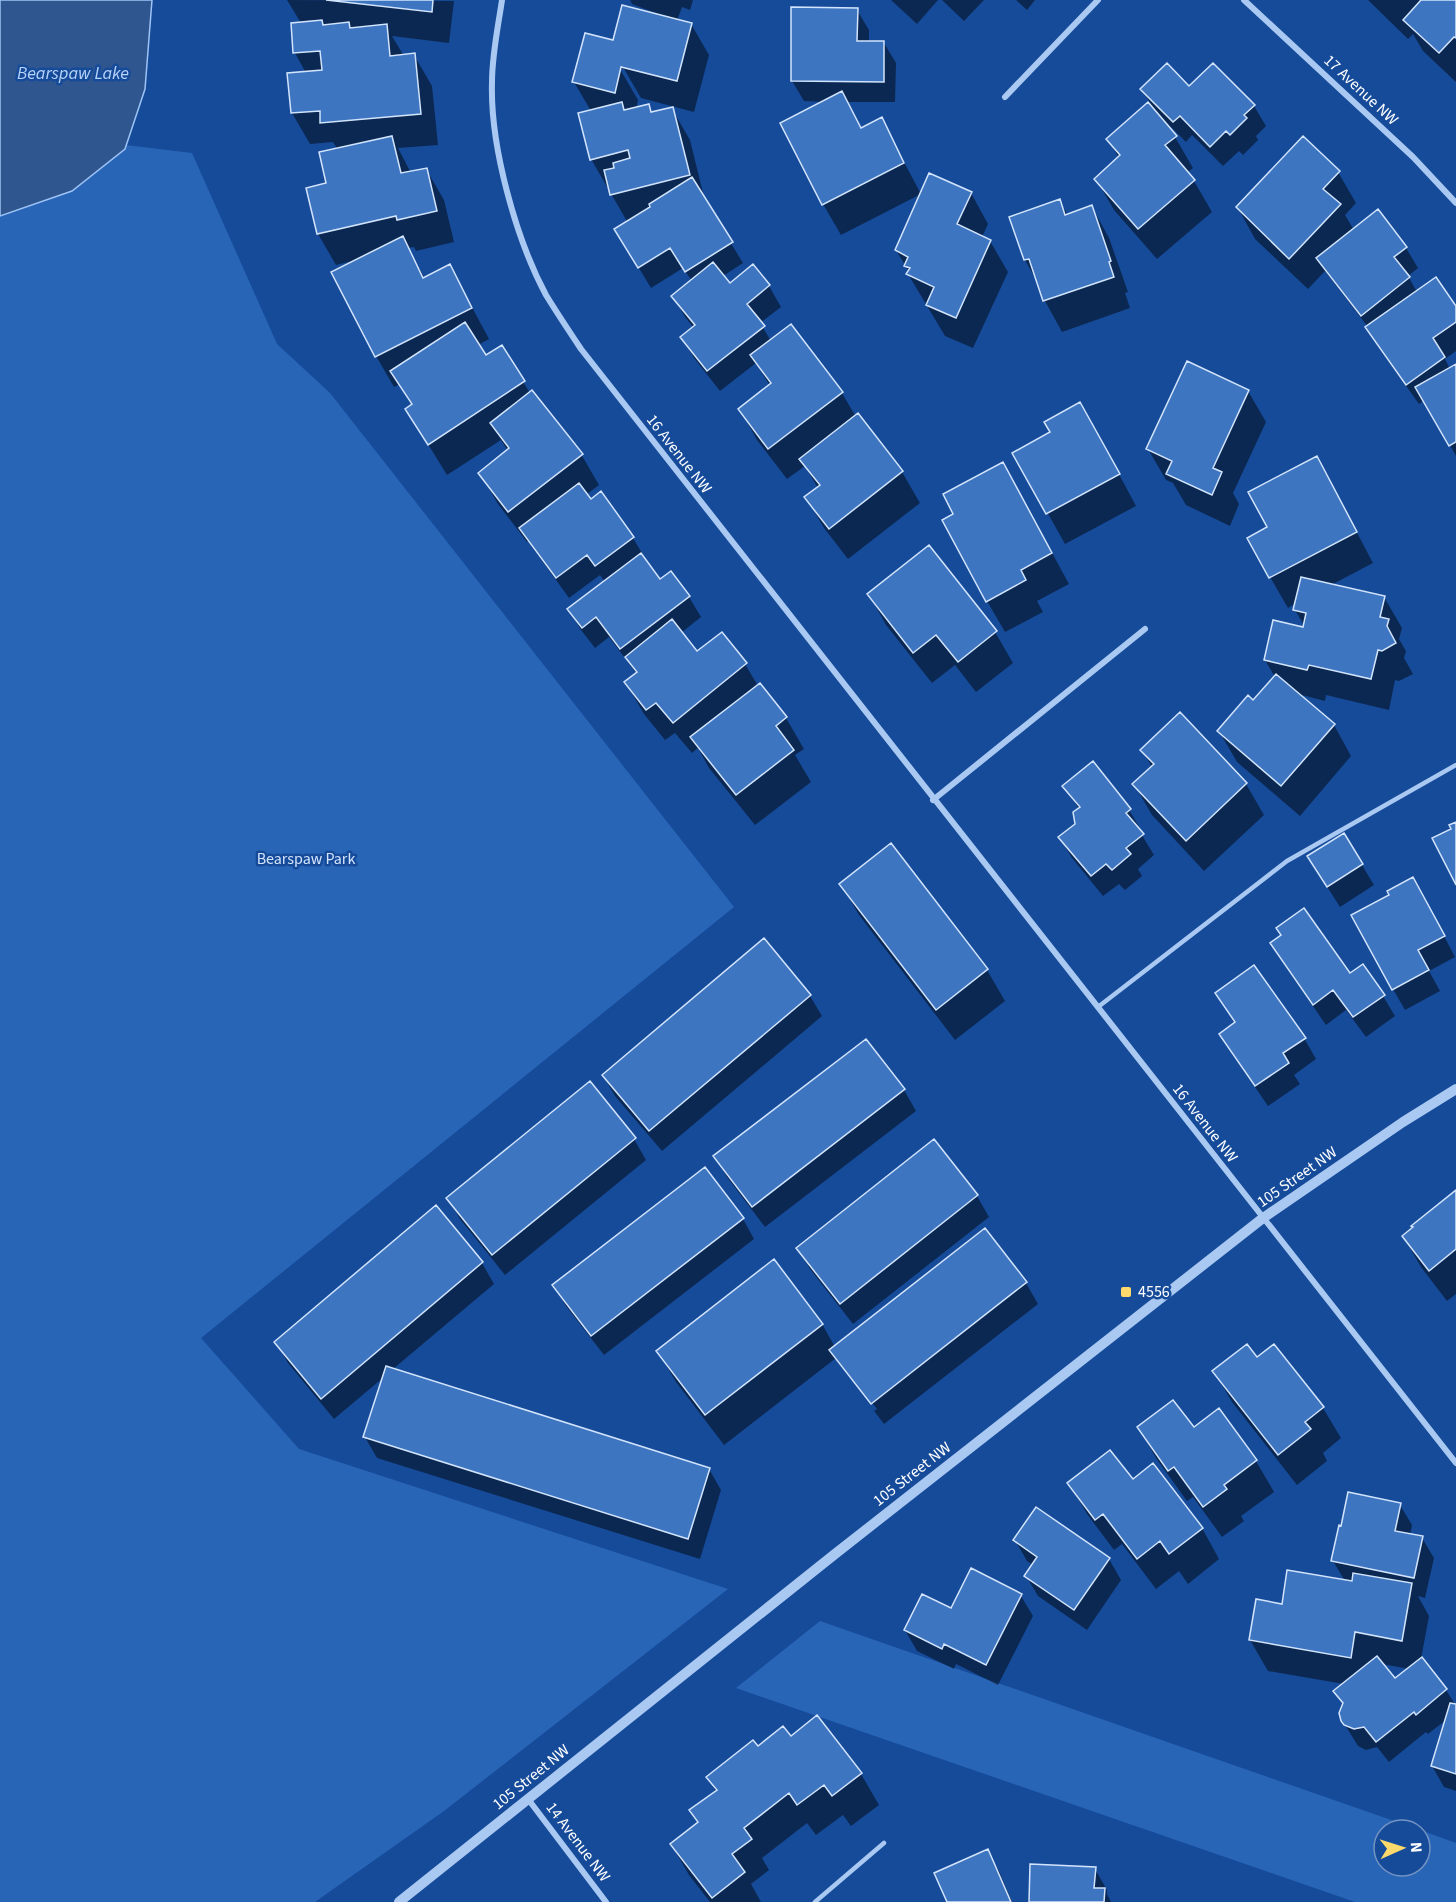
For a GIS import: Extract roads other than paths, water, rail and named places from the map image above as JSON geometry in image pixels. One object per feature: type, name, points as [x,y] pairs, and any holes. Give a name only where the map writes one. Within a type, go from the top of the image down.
[{"type":"street","name":"16 Avenue NW","points":[[502,0],[492,82],[494,126],[504,181],[521,238],[546,294],[581,349],[1456,1463]]},
{"type":"street","points":[[1005,97],[1098,0]]},
{"type":"street","name":"17 Avenue NW","points":[[1244,0],[1413,157],[1456,203]]},
{"type":"street","points":[[933,800],[1145,629]]},
{"type":"street","name":"105 Street NW","points":[[399,1902],[835,1554],[1263,1218],[1403,1122],[1456,1089]]},
{"type":"street","name":"14 Avenue NW","points":[[528,1799],[606,1902]]},
{"type":"lane","points":[[1098,1007],[1287,861],[1456,765]]},
{"type":"lane","points":[[815,1902],[884,1843]]},
{"type":"water","name":"Bearspaw Lake","points":[[0,0],[152,0],[145,89],[125,149],[72,191],[0,216]]},
{"type":"place","name":"4556","points":[[1126,1292]]},
{"type":"park label","name":"Bearspaw Park","points":[[306,859]]}]
